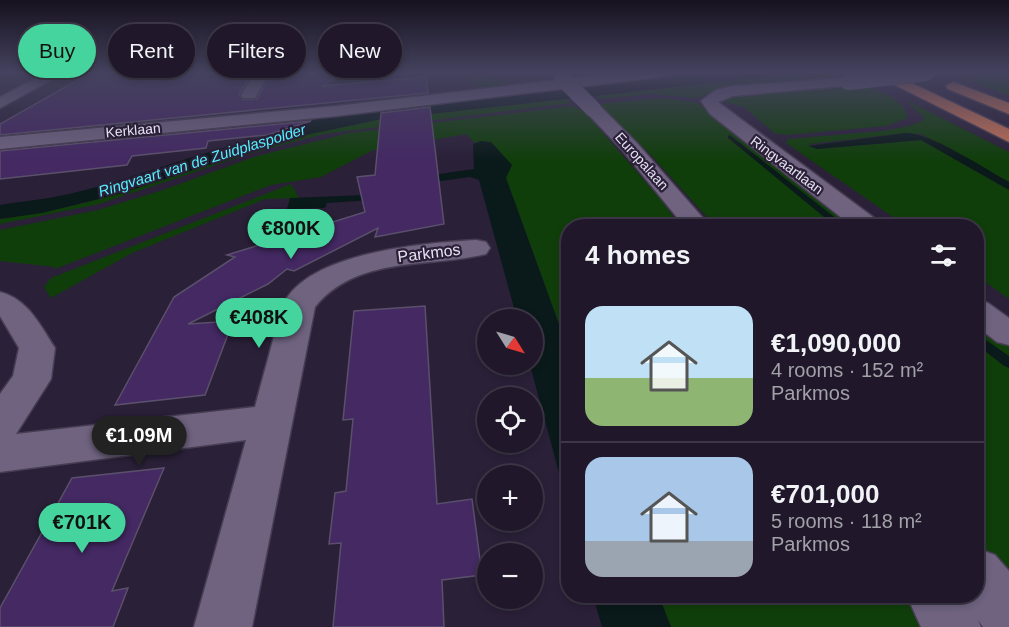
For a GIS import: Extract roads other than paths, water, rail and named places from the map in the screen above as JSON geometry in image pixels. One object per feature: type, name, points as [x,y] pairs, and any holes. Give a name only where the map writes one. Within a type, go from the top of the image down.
[{"type":"highway","points":[[939,102],[1009,136]]},
{"type":"highway","points":[[991,102],[1009,110]]},
{"type":"street","name":"Kerklaan","points":[[0,143],[336,111],[400,102]]},
{"type":"street","name":"Europalaan","points":[[586,102],[630,147],[691,219]]},
{"type":"street","name":"Ringvaartlaan","points":[[710,102],[716,110],[859,219]]},
{"type":"street","name":"Parkmos","points":[[223,627],[299,305],[317,286],[366,265],[406,254],[476,248]]},
{"type":"street","points":[[0,302],[13,310],[38,348],[32,379],[0,425]]},
{"type":"street","points":[[984,316],[1009,334]]},
{"type":"street","points":[[0,454],[272,421]]},
{"type":"street","points":[[984,584],[1009,614]]},
{"type":"street","points":[[938,603],[952,627]]},
{"type":"water","name":"Ringvaart van de Zuidplaspolder","points":[[444,102],[537,102],[377,120],[292,138],[119,194],[42,213],[0,219],[0,205],[55,197],[92,188],[204,153],[288,131],[319,116]]},
{"type":"water","points":[[906,133],[944,145],[1009,182],[1009,190],[921,140],[817,149],[808,146]]},
{"type":"water","points":[[481,141],[491,142],[512,165],[506,178],[561,330],[561,480],[543,413],[543,387],[536,387],[533,375],[543,375],[543,309],[514,309],[479,180],[470,177],[412,185],[373,200],[327,203],[325,208],[287,209],[290,198],[365,195],[404,179],[474,169],[473,144]]},
{"type":"water","points":[[595,603],[662,603],[671,627],[602,627]]},
{"type":"waterway","points":[[730,137],[831,219]]},
{"type":"waterway","points":[[984,343],[1009,363]]}]
